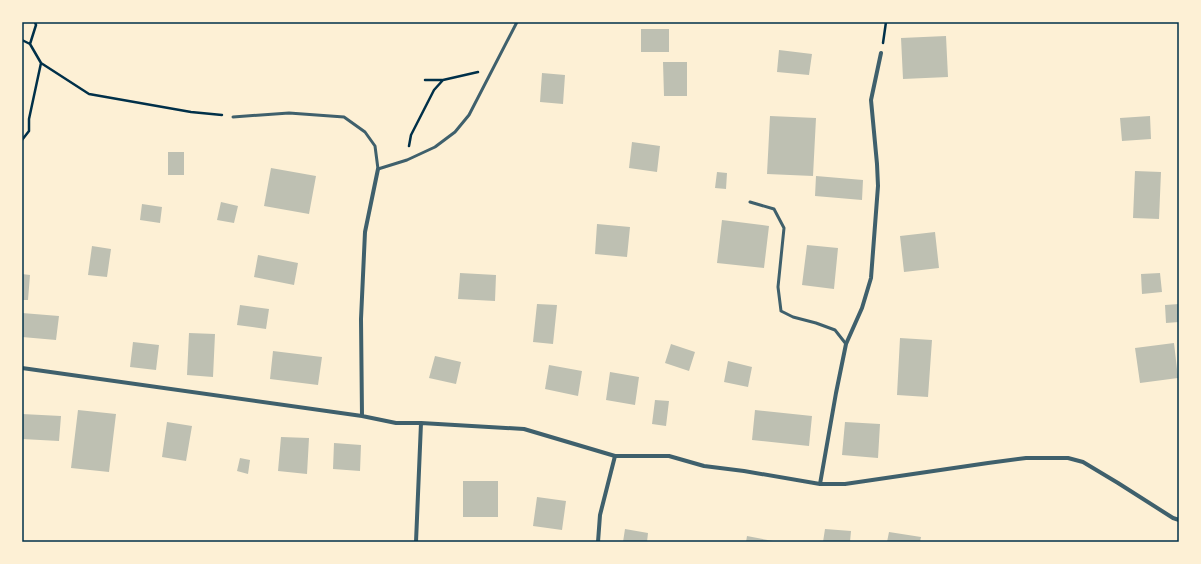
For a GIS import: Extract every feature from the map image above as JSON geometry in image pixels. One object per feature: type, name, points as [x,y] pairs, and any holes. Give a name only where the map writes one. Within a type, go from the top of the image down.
[{"type":"street","points":[[820,484],[846,344],[862,308],[871,278],[878,186],[878,164],[871,100],[881,53]]},
{"type":"street","points":[[362,416],[361,319],[365,232],[378,169]]},
{"type":"street","points":[[22,368],[362,416],[396,423],[524,429],[615,456],[669,456],[704,466],[820,484],[845,484],[1026,458],[1068,458],[1083,462],[1173,518],[1179,520]]},
{"type":"street","points":[[416,542],[421,423]]},
{"type":"street","points":[[598,542],[600,515],[615,456]]},
{"type":"lane","points":[[233,117],[289,113],[344,117],[365,132],[375,146],[378,169],[407,160],[434,147],[455,132],[469,115],[517,22]]},
{"type":"lane","points":[[750,202],[774,209],[784,228],[778,287],[781,311],[793,317],[835,330],[846,344]]},
{"type":"path","points":[[30,44],[36,25],[35,22]]},
{"type":"path","points":[[881,53],[886,22]]},
{"type":"path","points":[[22,40],[30,44],[41,63],[89,94],[191,112],[233,117]]},
{"type":"path","points":[[22,140],[29,131],[29,119],[41,63]]},
{"type":"path","points":[[425,80],[443,80],[492,69]]},
{"type":"path","points":[[407,160],[411,135],[434,90],[443,80]]},
{"type":"building","points":[[641,29],[669,29],[669,52],[641,52]]},
{"type":"building","points":[[946,36],[948,77],[903,79],[901,38]]},
{"type":"building","points":[[779,50],[812,54],[809,75],[777,72]]},
{"type":"building","points":[[663,62],[687,62],[687,96],[664,96]]},
{"type":"building","points":[[542,73],[565,75],[563,104],[540,102]]},
{"type":"building","points":[[770,116],[816,118],[813,176],[767,174]]},
{"type":"building","points":[[1150,116],[1151,139],[1122,141],[1120,118]]},
{"type":"building","points":[[632,142],[660,146],[657,172],[629,168]]},
{"type":"building","points":[[168,152],[184,152],[184,175],[168,175]]},
{"type":"building","points":[[271,168],[316,176],[309,214],[264,206]]},
{"type":"building","points":[[1135,171],[1161,172],[1159,219],[1133,218]]},
{"type":"building","points":[[717,172],[727,173],[726,189],[715,188]]},
{"type":"building","points":[[816,176],[863,180],[862,200],[815,196]]},
{"type":"building","points":[[221,202],[238,206],[234,223],[217,220]]},
{"type":"building","points":[[142,204],[162,207],[160,223],[140,220]]},
{"type":"building","points":[[722,220],[769,226],[764,268],[717,263]]},
{"type":"building","points":[[597,224],[630,227],[627,257],[595,254]]},
{"type":"building","points":[[935,232],[939,268],[904,272],[900,236]]},
{"type":"building","points":[[807,245],[838,248],[834,289],[802,285]]},
{"type":"building","points":[[92,246],[111,249],[107,277],[88,275]]},
{"type":"building","points":[[258,255],[298,263],[294,285],[254,277]]},
{"type":"building","points":[[460,273],[496,275],[495,301],[458,299]]},
{"type":"building","points":[[1160,273],[1162,292],[1142,294],[1141,274]]},
{"type":"building","points":[[22,274],[30,275],[28,300],[22,300]]},
{"type":"building","points":[[537,304],[557,305],[553,344],[533,342]]},
{"type":"building","points":[[1179,304],[1179,322],[1166,323],[1165,305]]},
{"type":"building","points":[[240,305],[269,309],[266,329],[237,325]]},
{"type":"building","points":[[22,313],[59,316],[56,340],[22,337]]},
{"type":"building","points":[[189,333],[215,334],[213,377],[187,375]]},
{"type":"building","points":[[900,338],[932,340],[928,397],[897,395]]},
{"type":"building","points":[[133,342],[159,345],[156,370],[130,367]]},
{"type":"building","points":[[1174,343],[1178,378],[1140,383],[1135,348]]},
{"type":"building","points":[[671,344],[695,352],[689,371],[665,363]]},
{"type":"building","points":[[273,351],[322,357],[318,385],[270,379]]},
{"type":"building","points":[[435,356],[461,362],[456,384],[429,378]]},
{"type":"building","points":[[728,361],[752,367],[748,387],[724,382]]},
{"type":"building","points":[[549,365],[582,371],[578,396],[545,389]]},
{"type":"building","points":[[610,372],[639,377],[635,405],[606,400]]},
{"type":"building","points":[[655,400],[669,401],[666,426],[652,424]]},
{"type":"building","points":[[78,410],[116,414],[109,472],[71,468]]},
{"type":"building","points":[[755,410],[812,416],[809,446],[752,440]]},
{"type":"building","points":[[22,414],[61,416],[59,441],[22,439]]},
{"type":"building","points":[[167,422],[192,426],[186,461],[162,457]]},
{"type":"building","points":[[845,422],[880,424],[878,458],[842,455]]},
{"type":"building","points":[[281,437],[309,438],[307,474],[278,471]]},
{"type":"building","points":[[334,443],[361,445],[360,471],[333,469]]},
{"type":"building","points":[[240,458],[250,460],[248,474],[237,471]]},
{"type":"building","points":[[463,481],[498,481],[498,517],[463,517]]},
{"type":"building","points":[[537,497],[566,501],[562,530],[533,526]]},
{"type":"building","points":[[625,529],[648,533],[647,542],[623,542]]},
{"type":"building","points":[[825,529],[851,531],[850,542],[823,542]]},
{"type":"building","points":[[889,532],[921,537],[920,542],[887,542]]},
{"type":"building","points":[[747,536],[773,541],[773,542],[746,542]]}]
